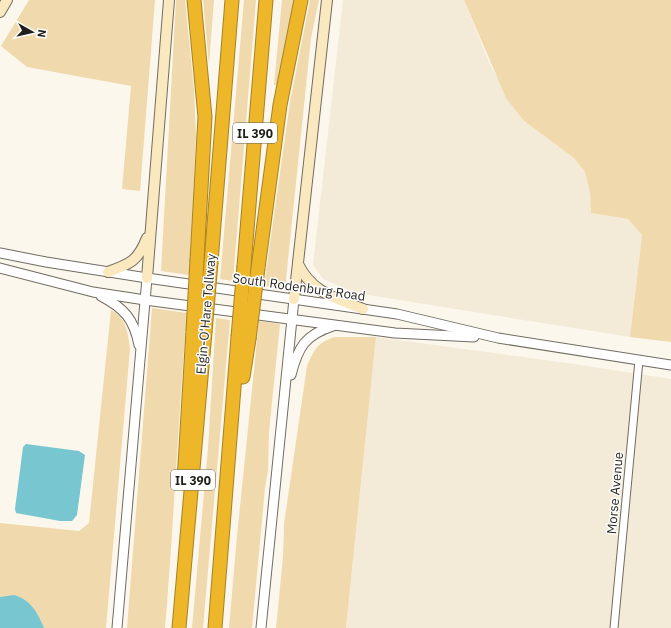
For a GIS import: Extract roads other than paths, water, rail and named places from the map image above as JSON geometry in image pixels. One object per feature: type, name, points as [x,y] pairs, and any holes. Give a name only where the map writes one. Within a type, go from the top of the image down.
[{"type":"highway","points":[[194,0],[205,117],[197,260],[199,332]]},
{"type":"highway","name":"Elgin-O'Hare Tollway","points":[[179,623],[199,332],[211,262],[232,0]]},
{"type":"highway","name":"IL 390","points":[[215,628],[243,338],[244,266],[266,0]]},
{"type":"highway","points":[[243,338],[258,268],[280,105],[301,0]]},
{"type":"main road","points":[[0,12],[7,0]]},
{"type":"main road","points":[[147,278],[169,0]]},
{"type":"main road","points":[[294,299],[327,0]]},
{"type":"main road","points":[[108,272],[132,263],[142,252],[151,229]]},
{"type":"main road","points":[[298,264],[304,276],[326,295],[363,309]]},
{"type":"street","name":"South Rodenburg Road","points":[[0,253],[147,278],[397,314],[498,338],[671,365]]},
{"type":"street","name":"South Rodenburg Road","points":[[0,268],[93,292],[145,300],[395,333],[498,338]]},
{"type":"street","points":[[118,628],[147,278]]},
{"type":"street","points":[[93,292],[114,303],[128,314],[137,335],[141,356]]},
{"type":"street","points":[[262,628],[294,299]]},
{"type":"street","points":[[285,391],[299,350],[308,337],[318,331],[336,325]]},
{"type":"street","name":"Morse Avenue","points":[[614,628],[639,360]]},
{"type":"water","points":[[26,444],[79,451],[85,455],[77,515],[72,521],[60,521],[16,513],[15,509],[23,447]]},
{"type":"water","points":[[14,595],[25,600],[33,607],[44,628],[0,628],[0,597]]}]
